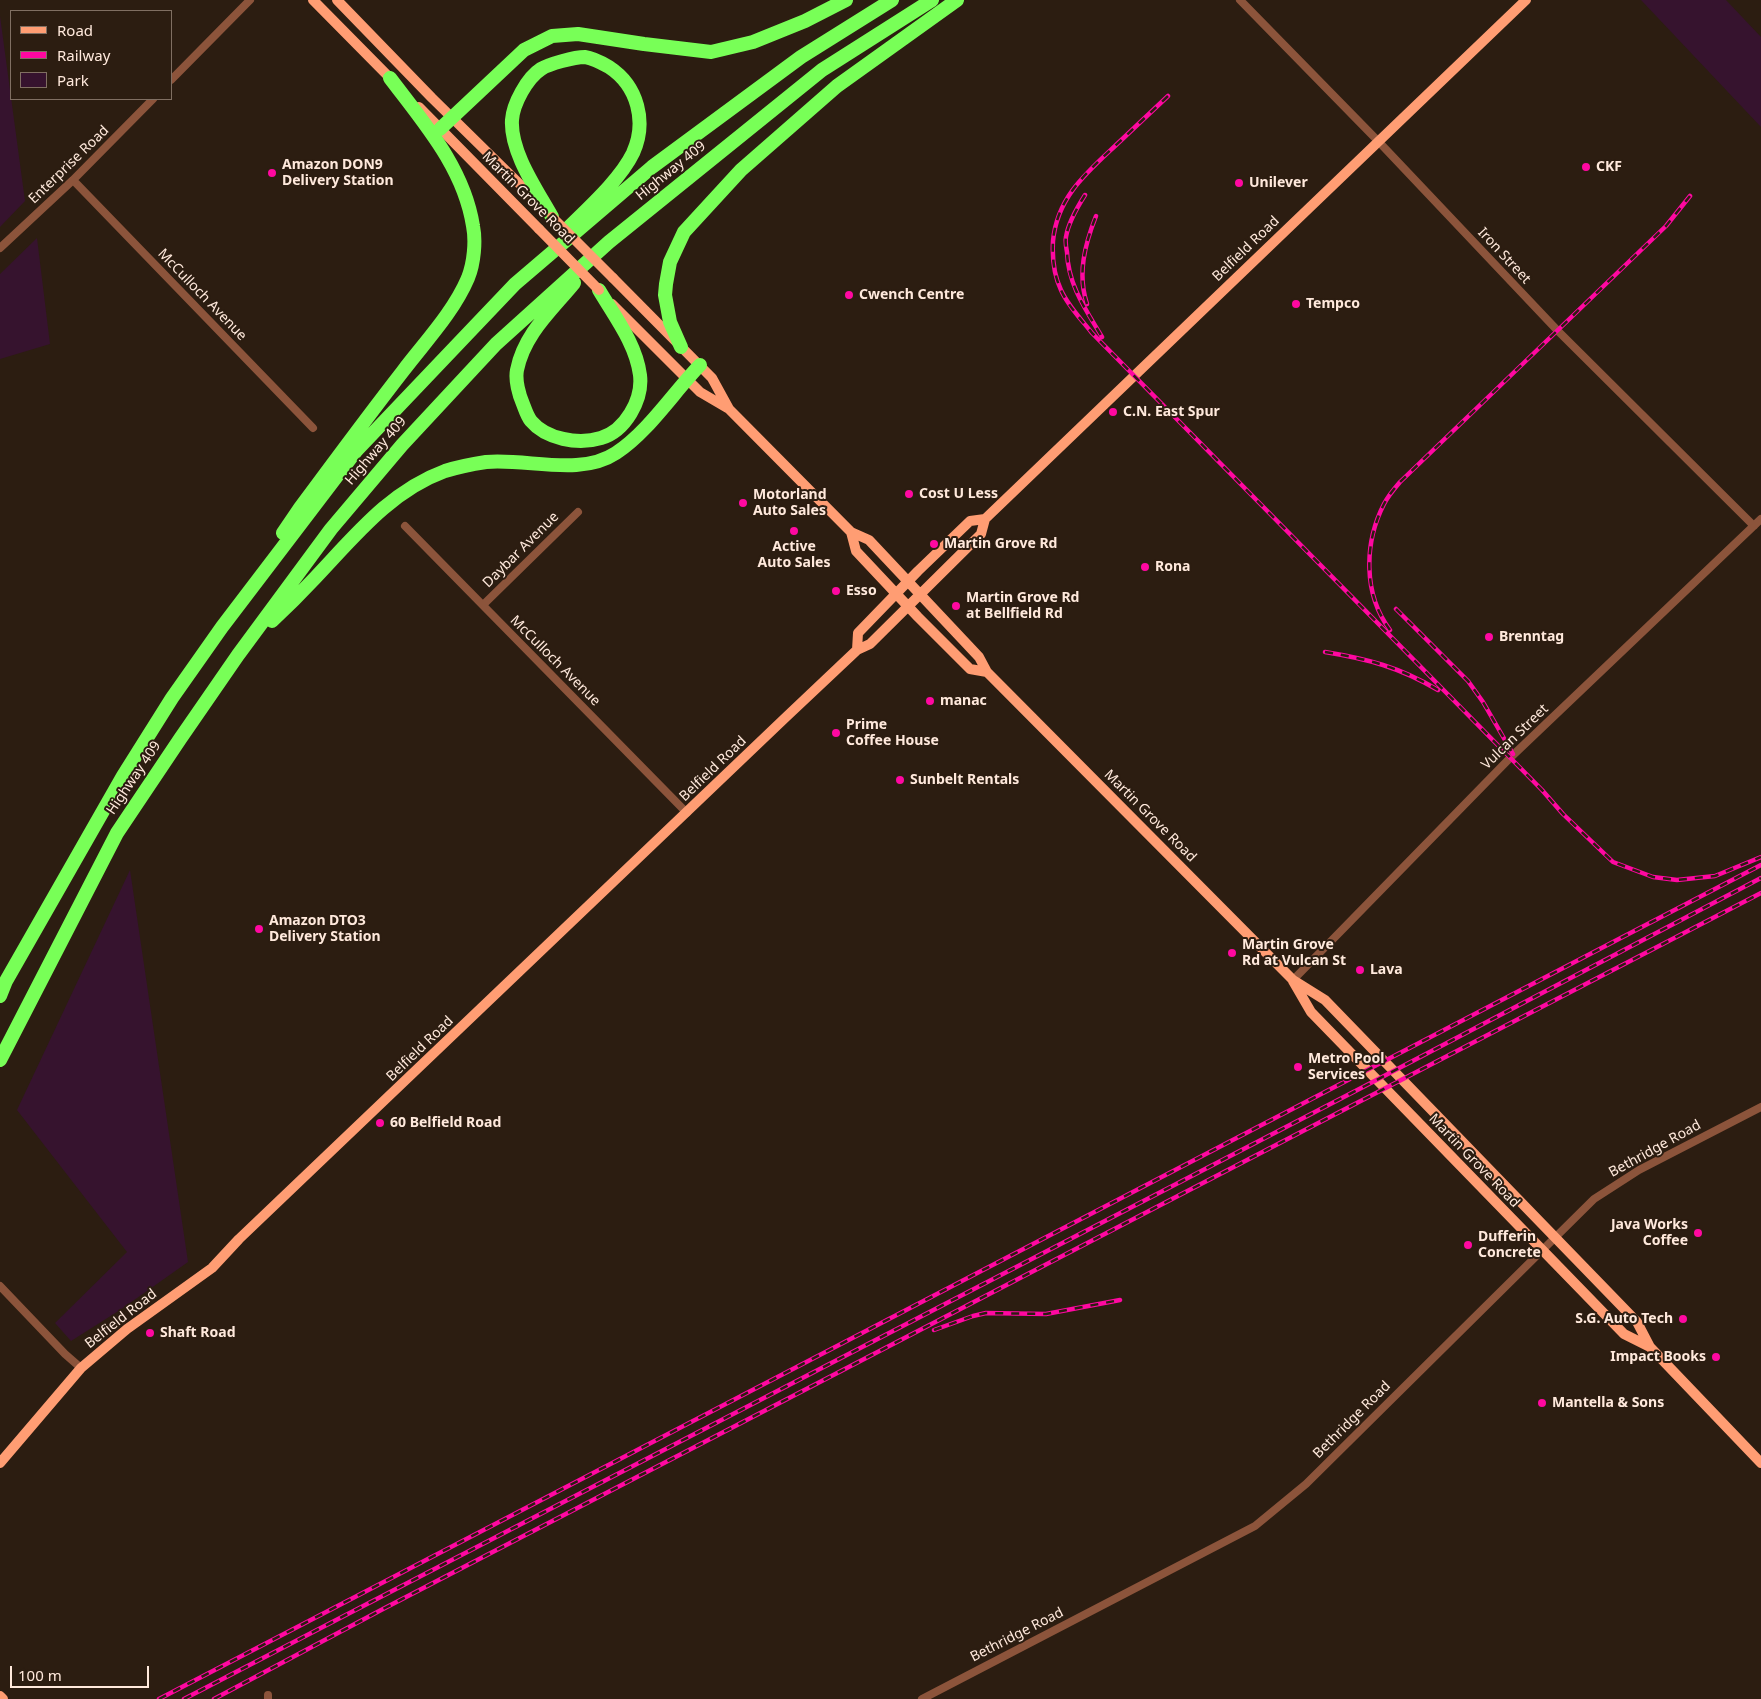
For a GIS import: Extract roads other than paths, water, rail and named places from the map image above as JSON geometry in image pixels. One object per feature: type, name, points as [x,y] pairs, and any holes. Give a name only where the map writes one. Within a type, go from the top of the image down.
[{"type":"highway","points":[[440,129],[495,75],[524,50],[552,36],[578,34],[711,52],[753,42],[806,21],[846,0]]},
{"type":"highway","name":"Highway 409","points":[[0,996],[6,981],[124,776],[172,698],[222,627],[356,451],[515,284],[652,167],[801,57],[892,0]]},
{"type":"highway","name":"Highway 409","points":[[0,1060],[117,833],[238,656],[331,529],[402,445],[496,344],[609,242],[822,70],[932,0]]},
{"type":"highway","points":[[681,347],[670,322],[666,284],[670,262],[684,232],[741,170],[837,86],[957,0]]},
{"type":"highway","points":[[515,284],[618,175],[633,154],[640,134],[640,114],[634,93],[620,74],[603,64],[584,58],[563,61],[540,69],[521,90],[512,119],[512,134],[515,144],[552,217]]},
{"type":"highway","points":[[222,627],[300,508],[432,335],[468,277],[473,254],[474,228],[464,192],[435,137],[390,78]]},
{"type":"highway","points":[[600,290],[627,336],[638,364],[641,378],[638,396],[632,411],[621,426],[602,438],[581,441],[560,438],[540,430],[529,419],[519,396],[516,372],[524,346],[538,325],[609,242]]},
{"type":"highway","points":[[238,656],[314,579],[362,526],[393,500],[418,484],[446,471],[487,462],[582,464],[600,461],[616,453],[637,436],[700,365]]},
{"type":"main road","name":"Martin Grove Road","points":[[313,0],[700,392],[729,409],[850,532],[869,540],[980,657],[987,672],[1293,980],[1325,1000],[1636,1322],[1650,1348],[1761,1463]]},
{"type":"main road","name":"Martin Grove Road","points":[[337,0],[452,118],[700,365],[712,378],[729,409]]},
{"type":"main road","name":"Belfield Road","points":[[0,1463],[81,1368],[127,1329],[212,1268],[246,1233],[857,650],[870,644],[981,534],[985,519],[1526,0]]},
{"type":"main road","name":"Belfield Road","points":[[857,650],[858,633],[908,581],[970,521],[985,519]]},
{"type":"main road","name":"Martin Grove Road","points":[[850,532],[856,551],[908,607],[970,669],[987,672]]},
{"type":"main road","name":"Martin Grove Road","points":[[1293,980],[1311,1012],[1542,1251],[1624,1334],[1650,1348]]},
{"type":"main road","points":[[0,1696],[3,1699]]},
{"type":"street","points":[[172,79],[250,0]]},
{"type":"street","name":"Iron Street","points":[[1240,0],[1378,141],[1557,330],[1754,526]]},
{"type":"street","name":"Enterprise Road","points":[[0,248],[73,180],[152,100]]},
{"type":"street","name":"McCulloch Avenue","points":[[73,180],[313,428]]},
{"type":"street","name":"Daybar Avenue","points":[[483,605],[578,512]]},
{"type":"street","name":"Vulcan Street","points":[[1293,980],[1510,758],[1761,519]]},
{"type":"street","name":"McCulloch Avenue","points":[[405,526],[687,813]]},
{"type":"street","name":"Bethridge Road","points":[[922,1699],[1255,1526],[1306,1484],[1594,1199],[1639,1170],[1761,1106]]},
{"type":"street","points":[[0,1286],[65,1354],[81,1368]]},
{"type":"railway","points":[[1168,96],[1083,177],[1066,199],[1056,226],[1053,254],[1057,278],[1067,302],[1092,333],[1542,790],[1563,814],[1613,862],[1653,877],[1677,880],[1715,876],[1761,857]]},
{"type":"railway","points":[[1085,195],[1076,210],[1066,237],[1068,264],[1079,297],[1102,337]]},
{"type":"railway","points":[[1390,630],[1381,616],[1375,601],[1369,568],[1370,552],[1377,519],[1389,495],[1400,482],[1666,226],[1690,196]]},
{"type":"railway","points":[[1087,304],[1083,282],[1084,259],[1096,216]]},
{"type":"railway","points":[[1396,609],[1468,681],[1483,702],[1513,754]]},
{"type":"railway","points":[[1325,652],[1383,665],[1410,675],[1438,690]]},
{"type":"railway","points":[[159,1699],[1761,865]]},
{"type":"railway","points":[[184,1699],[1365,1086],[1761,878]]},
{"type":"railway","points":[[214,1699],[383,1609],[1761,893]]},
{"type":"railway","points":[[934,1330],[986,1313],[1046,1314],[1120,1300]]},
{"type":"place","name":"CKF","points":[[1586,167]]},
{"type":"place","name":"Amazon DON9 Delivery Station","points":[[272,173]]},
{"type":"place","name":"Unilever","points":[[1239,183]]},
{"type":"place","name":"Cwench Centre","points":[[849,295]]},
{"type":"place","name":"Tempco","points":[[1296,304]]},
{"type":"place","name":"C.N. East Spur","points":[[1113,412]]},
{"type":"place","name":"Cost U Less","points":[[909,494]]},
{"type":"place","name":"Motorland Auto Sales","points":[[743,503]]},
{"type":"place","name":"Active Auto Sales","points":[[794,531]]},
{"type":"place","name":"Martin Grove Rd","points":[[934,544]]},
{"type":"place","name":"Rona","points":[[1145,567]]},
{"type":"place","name":"Esso","points":[[836,591]]},
{"type":"place","name":"Martin Grove Rd at Bellfield Rd","points":[[956,606]]},
{"type":"place","name":"Brenntag","points":[[1489,637]]},
{"type":"place","name":"manac","points":[[930,701]]},
{"type":"place","name":"Prime Coffee House","points":[[836,733]]},
{"type":"place","name":"Sunbelt Rentals","points":[[900,780]]},
{"type":"place","name":"Amazon DTO3 Delivery Station","points":[[259,929]]},
{"type":"place","name":"Martin Grove Rd at Vulcan St","points":[[1232,953]]},
{"type":"place","name":"Lava","points":[[1360,970]]},
{"type":"place","name":"Metro Pool Services","points":[[1298,1067]]},
{"type":"place","name":"60 Belfield Road","points":[[380,1123]]},
{"type":"place","name":"Java Works Coffee","points":[[1698,1233]]},
{"type":"place","name":"Dufferin Concrete","points":[[1468,1245]]},
{"type":"place","name":"S.G. Auto Tech","points":[[1683,1319]]},
{"type":"place","name":"Shaft Road","points":[[150,1333]]},
{"type":"place","name":"Impact Books","points":[[1716,1357]]},
{"type":"place","name":"Mantella & Sons","points":[[1542,1403]]}]
